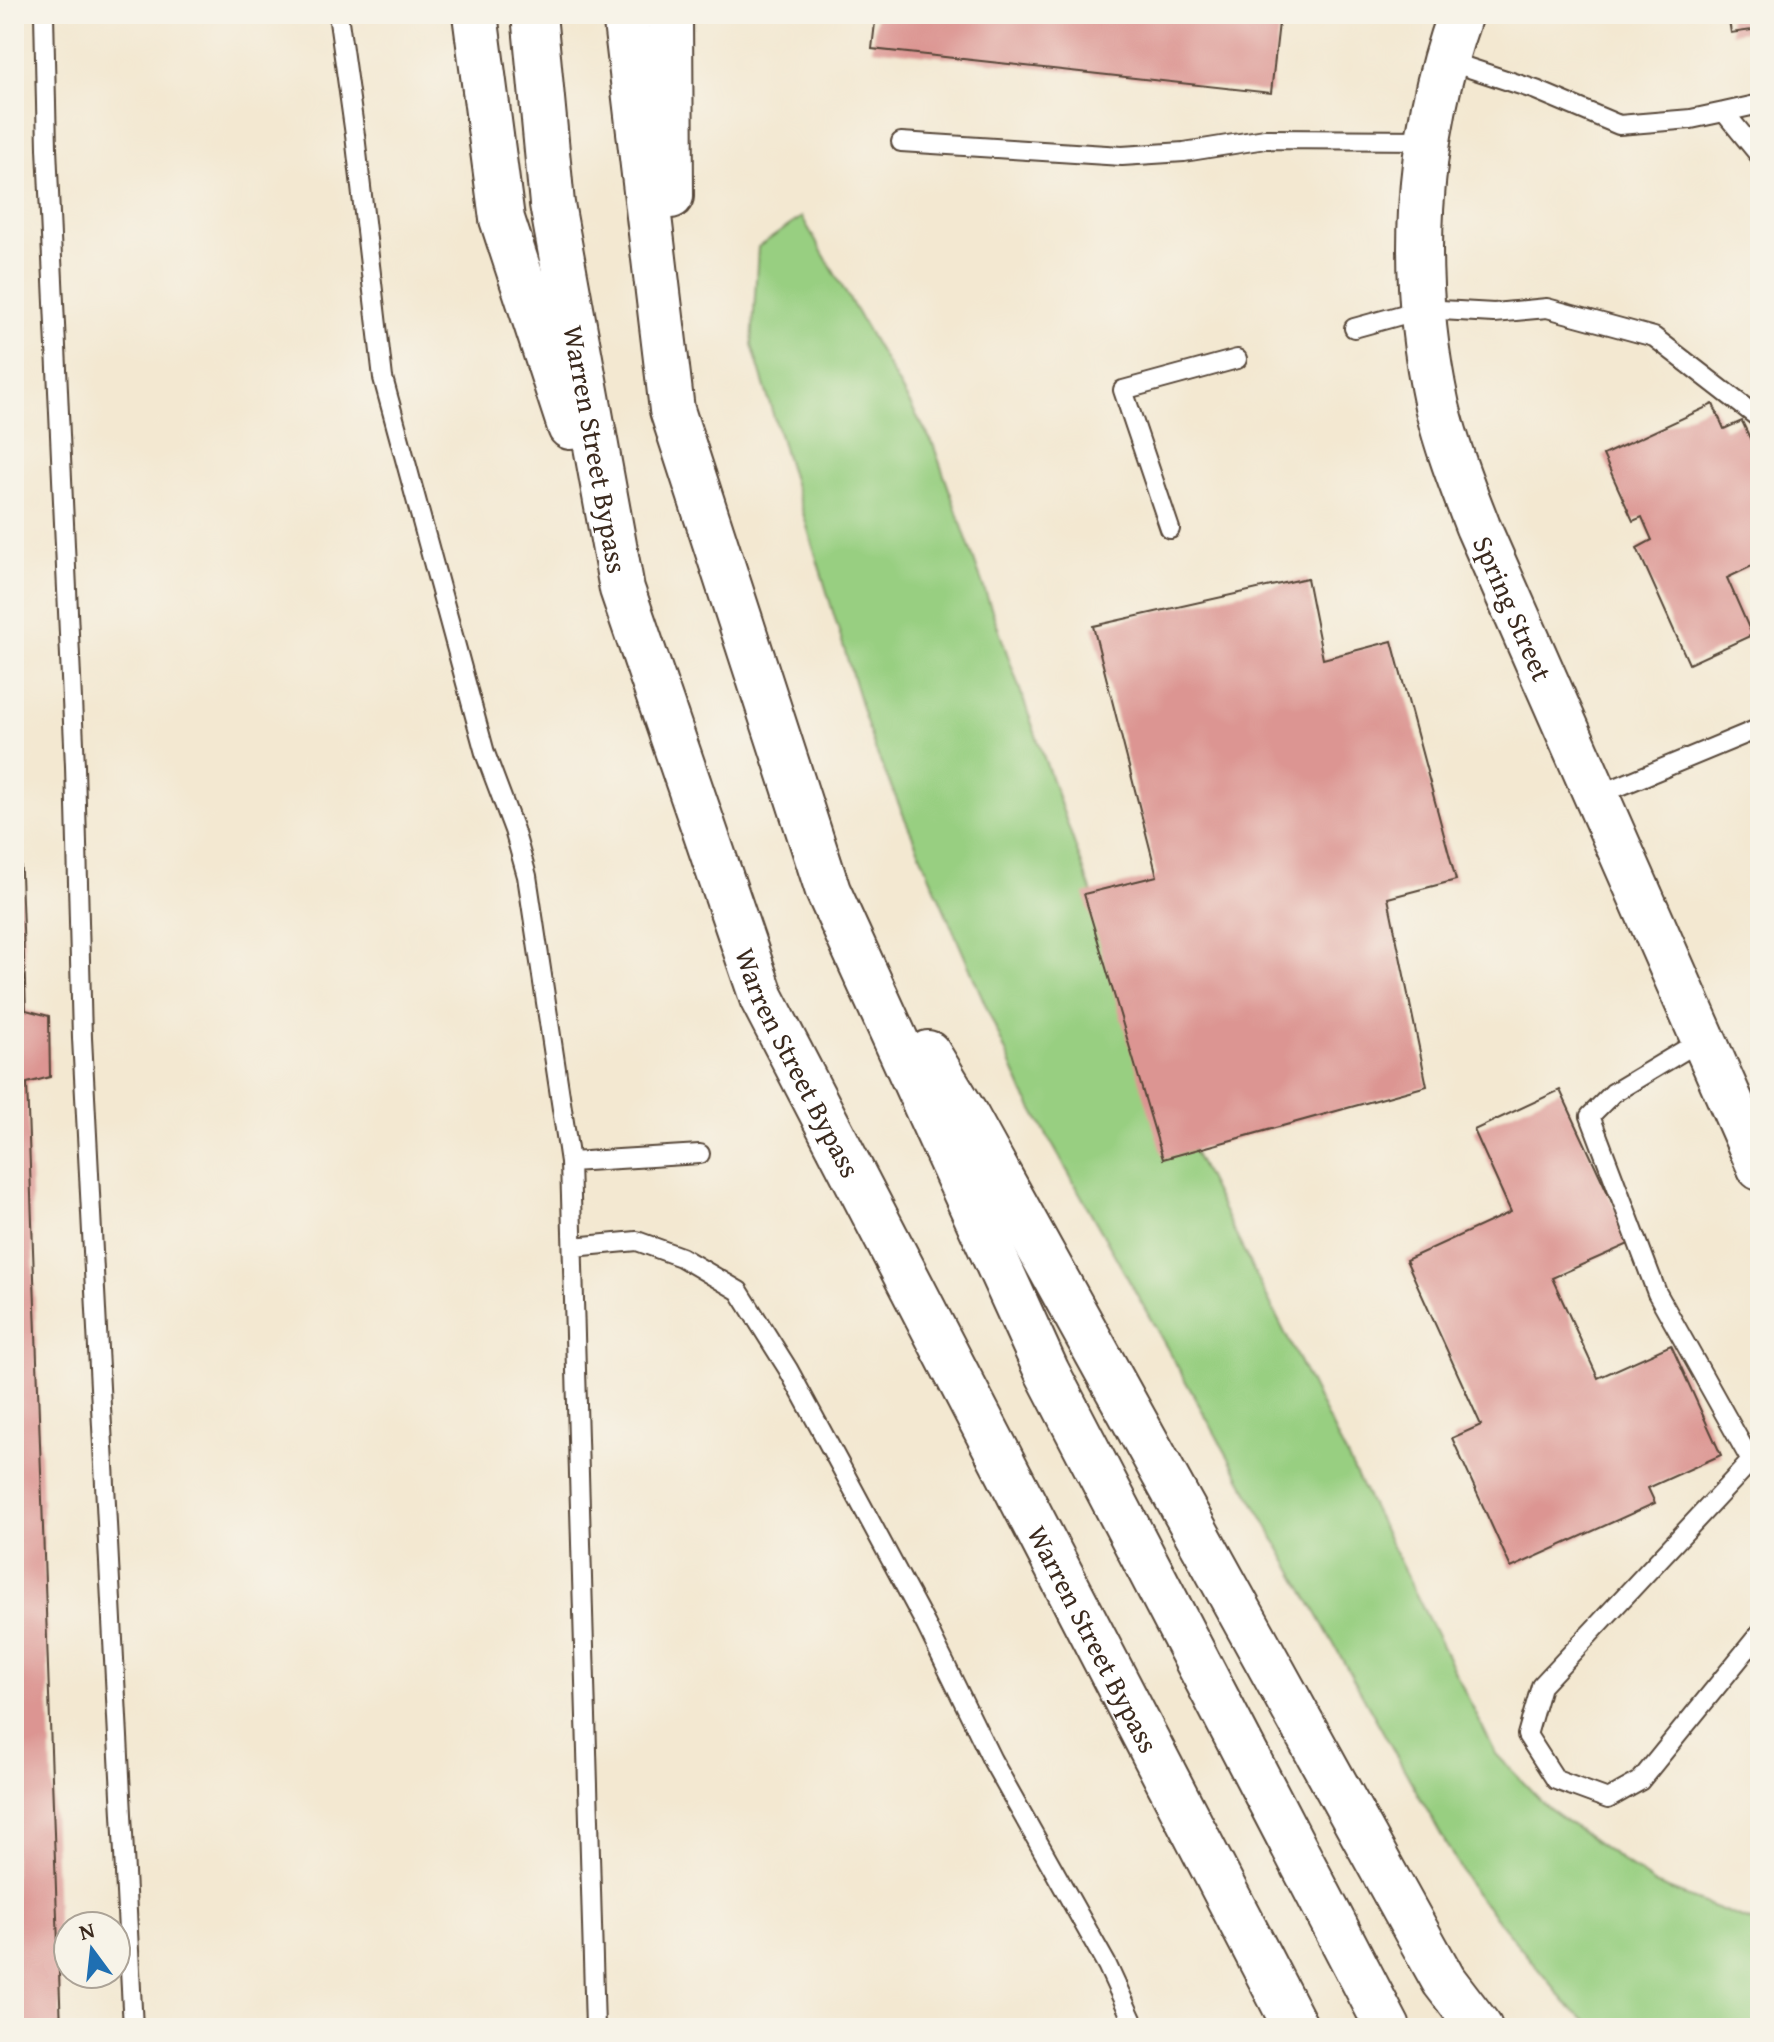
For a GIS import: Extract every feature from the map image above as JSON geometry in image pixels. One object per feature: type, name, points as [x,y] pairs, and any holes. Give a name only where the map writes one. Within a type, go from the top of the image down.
[{"type":"main road","points":[[475,14],[502,219],[622,589]]},
{"type":"main road","name":"Warren Street Bypass","points":[[534,14],[552,204],[622,589],[762,998],[1296,2028]]},
{"type":"main road","points":[[625,14],[672,410],[828,891],[1047,1372],[1388,2028]]},
{"type":"main road","points":[[670,14],[672,410]]},
{"type":"main road","name":"Spring Street","points":[[1460,14],[1445,60],[1422,184],[1420,242],[1423,309],[1438,406],[1453,463],[1478,527],[1760,1168]]},
{"type":"main road","points":[[828,891],[968,1119],[1444,1981],[1480,2028]]},
{"type":"lane","points":[[44,14],[47,163],[75,766],[82,1038],[133,2028]]},
{"type":"lane","points":[[338,14],[383,378],[485,753],[514,830],[527,876],[570,1162],[595,2028]]},
{"type":"lane","points":[[1445,60],[1536,90],[1619,125],[1691,119],[1760,104]]},
{"type":"lane","points":[[1724,112],[1760,156]]},
{"type":"lane","points":[[901,142],[1122,156],[1184,152],[1265,139],[1428,140]]},
{"type":"lane","points":[[1354,328],[1423,309],[1494,313],[1547,308],[1654,337],[1760,419]]},
{"type":"lane","points":[[1170,529],[1123,390],[1237,359]]},
{"type":"lane","points":[[1596,796],[1760,728]]},
{"type":"lane","points":[[1703,1039],[1613,1093],[1590,1116],[1657,1293],[1756,1464],[1541,1686],[1527,1735],[1556,1780],[1608,1799],[1640,1781],[1760,1633]]},
{"type":"lane","points":[[570,1162],[700,1154]]},
{"type":"lane","points":[[573,1247],[637,1241],[681,1257],[739,1291],[788,1369],[854,1491],[926,1625],[992,1760],[1107,1965],[1136,2028]]},
{"type":"green space","points":[[802,217],[933,444],[1158,1080],[1496,1754],[1548,1808],[1655,1884],[1760,1925],[1760,2028],[1596,2028],[1572,2010],[1471,1888],[1024,1094],[874,747],[752,345],[758,247]]},
{"type":"building","points":[[876,14],[1280,14],[1271,93],[872,49]]},
{"type":"building","points":[[1728,14],[1760,14],[1760,29],[1731,33]]},
{"type":"building","points":[[1713,404],[1724,429],[1742,421],[1760,460],[1760,562],[1727,578],[1752,635],[1689,664],[1637,548],[1652,540],[1642,517],[1633,521],[1603,455]]},
{"type":"building","points":[[1307,578],[1323,659],[1392,641],[1456,880],[1388,898],[1427,1086],[1163,1159],[1084,894],[1157,876],[1093,626]]},
{"type":"building","points":[[14,766],[17,766],[26,1010],[49,1016],[50,1077],[27,1083],[57,1910],[52,1910],[52,1990],[60,1990],[61,2028],[14,2028]]},
{"type":"building","points":[[1560,1090],[1631,1243],[1552,1278],[1598,1378],[1671,1345],[1721,1455],[1648,1488],[1655,1503],[1511,1568],[1452,1438],[1481,1425],[1406,1260],[1511,1212],[1474,1130]]}]
